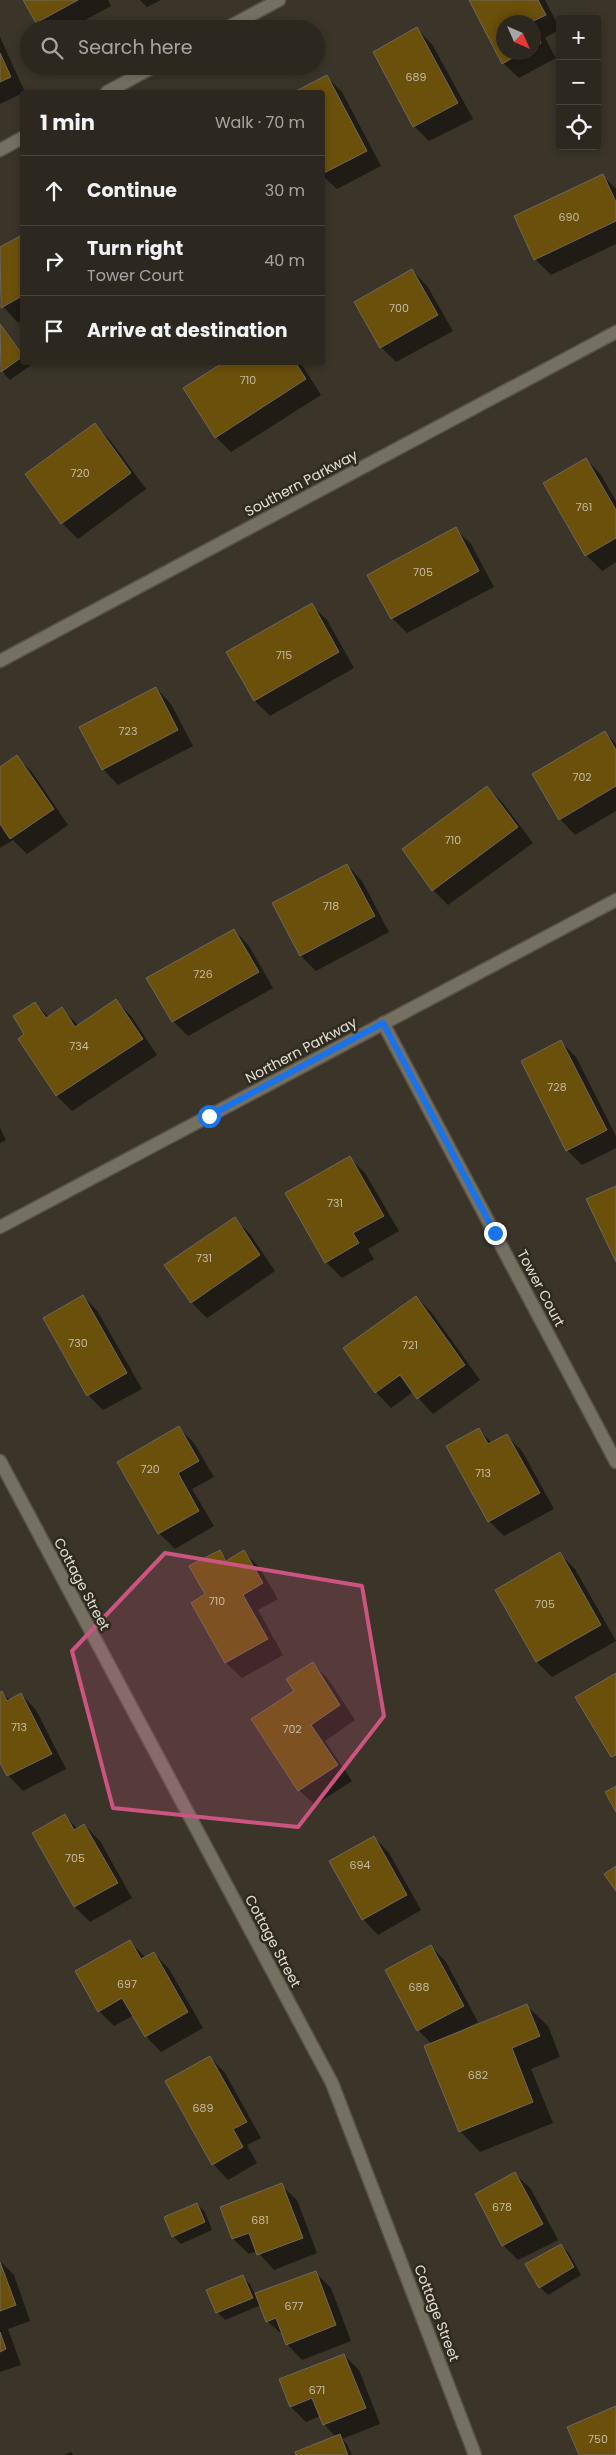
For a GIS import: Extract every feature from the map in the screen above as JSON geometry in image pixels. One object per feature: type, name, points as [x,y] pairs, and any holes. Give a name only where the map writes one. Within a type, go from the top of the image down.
[{"type":"street","points":[[242,20],[279,0]]},
{"type":"street","points":[[110,90],[139,75]]},
{"type":"street","points":[[0,150],[20,139]]},
{"type":"street","name":"Southern Parkway","points":[[0,661],[616,332]]},
{"type":"street","name":"Northern Parkway","points":[[0,1227],[616,900]]},
{"type":"street","name":"Tower Court","points":[[383,1023],[616,1462]]},
{"type":"street","name":"Cottage Street","points":[[0,1461],[332,2083],[475,2455]]},
{"type":"highlighted area","points":[[165,1553],[362,1586],[384,1716],[298,1827],[113,1808],[72,1651]]},
{"type":"building","points":[[23,0],[78,0],[41,20],[34,20]]},
{"type":"building","points":[[469,0],[538,0],[546,15],[541,17],[541,15],[496,15],[496,52]]},
{"type":"building","points":[[417,27],[458,103],[413,127],[373,52]]},
{"type":"building","points":[[0,53],[11,77],[0,82]]},
{"type":"building","points":[[500,60],[509,60],[502,64]]},
{"type":"building","points":[[327,75],[367,151],[325,172],[325,90],[298,90]]},
{"type":"building","points":[[603,174],[616,202],[616,221],[534,260],[514,216]]},
{"type":"building","points":[[20,236],[20,297],[1,308],[0,247]]},
{"type":"building","points":[[412,269],[438,315],[380,348],[354,302]]},
{"type":"building","points":[[0,324],[20,351],[20,358],[1,372]]},
{"type":"building","points":[[219,365],[297,365],[306,379],[215,438],[183,388]]},
{"type":"building","points":[[95,423],[131,473],[61,524],[25,474]]},
{"type":"building","points":[[586,458],[616,510],[616,538],[585,556],[543,483]]},
{"type":"building","points":[[456,527],[479,571],[391,619],[367,575]]},
{"type":"building","points":[[312,603],[339,652],[254,701],[226,652]]},
{"type":"building","points":[[156,687],[178,730],[102,770],[79,727]]},
{"type":"building","points":[[605,731],[616,750],[616,786],[559,820],[532,774]]},
{"type":"building","points":[[17,755],[54,809],[10,839],[0,824],[0,767]]},
{"type":"building","points":[[487,786],[518,827],[432,891],[402,849]]},
{"type":"building","points":[[347,864],[375,916],[300,956],[272,903]]},
{"type":"building","points":[[234,929],[259,972],[172,1022],[146,978]]},
{"type":"building","points":[[116,999],[143,1039],[56,1096],[18,1039],[24,1034],[13,1016],[35,1002],[46,1018],[62,1007],[75,1027]]},
{"type":"building","points":[[561,1040],[607,1130],[566,1151],[521,1061]]},
{"type":"building","points":[[350,1156],[384,1216],[353,1233],[359,1243],[325,1263],[285,1193]]},
{"type":"building","points":[[616,1186],[616,1262],[586,1199]]},
{"type":"building","points":[[235,1217],[260,1255],[191,1303],[164,1265]]},
{"type":"building","points":[[83,1295],[127,1373],[87,1396],[43,1318]]},
{"type":"building","points":[[416,1296],[465,1365],[417,1399],[400,1375],[375,1393],[343,1348]]},
{"type":"building","points":[[179,1426],[199,1461],[178,1473],[199,1511],[158,1534],[117,1462]]},
{"type":"building","points":[[479,1428],[488,1444],[507,1434],[540,1493],[488,1522],[446,1446]]},
{"type":"building","points":[[220,1550],[226,1561],[244,1550],[263,1583],[243,1595],[268,1639],[225,1663],[191,1603],[205,1594],[189,1566]]},
{"type":"building","points":[[560,1552],[601,1625],[536,1662],[495,1590]]},
{"type":"building","points":[[313,1662],[340,1705],[311,1725],[338,1765],[298,1791],[251,1719],[294,1691],[286,1679]]},
{"type":"building","points":[[616,1673],[616,1755],[611,1757],[575,1697]]},
{"type":"building","points":[[2,1691],[7,1701],[21,1693],[52,1754],[7,1776],[0,1763],[0,1692]]},
{"type":"building","points":[[616,1786],[616,1812],[605,1792]]},
{"type":"building","points":[[65,1814],[74,1830],[84,1824],[118,1883],[74,1907],[32,1833]]},
{"type":"building","points":[[374,1836],[407,1895],[362,1920],[329,1861]]},
{"type":"building","points":[[616,1866],[616,1891],[604,1874]]},
{"type":"building","points":[[130,1940],[141,1959],[154,1952],[188,2012],[145,2037],[122,1998],[98,2012],[75,1971]]},
{"type":"building","points":[[431,1945],[464,2006],[417,2031],[385,1970]]},
{"type":"building","points":[[527,2004],[540,2036],[512,2048],[533,2102],[459,2132],[424,2046]]},
{"type":"building","points":[[210,2056],[247,2122],[233,2129],[243,2147],[212,2165],[165,2081]]},
{"type":"building","points":[[515,2172],[543,2224],[502,2246],[475,2194]]},
{"type":"building","points":[[282,2183],[303,2238],[257,2255],[249,2233],[232,2239],[220,2207]]},
{"type":"building","points":[[197,2203],[205,2222],[172,2237],[164,2217]]},
{"type":"building","points":[[561,2244],[574,2267],[539,2288],[525,2264]]},
{"type":"building","points":[[0,2262],[16,2305],[0,2311]]},
{"type":"building","points":[[316,2271],[336,2325],[286,2345],[276,2318],[266,2322],[255,2293]]},
{"type":"building","points":[[243,2275],[253,2298],[216,2313],[206,2290]]},
{"type":"building","points":[[0,2332],[6,2349],[0,2352]]},
{"type":"building","points":[[344,2354],[366,2408],[323,2425],[312,2398],[290,2407],[279,2379]]},
{"type":"building","points":[[616,2406],[616,2455],[579,2455],[567,2427]]},
{"type":"building","points":[[340,2434],[348,2455],[296,2455],[295,2452]]},
{"type":"route","points":[[209,1116],[383,1023],[495,1233]]}]
